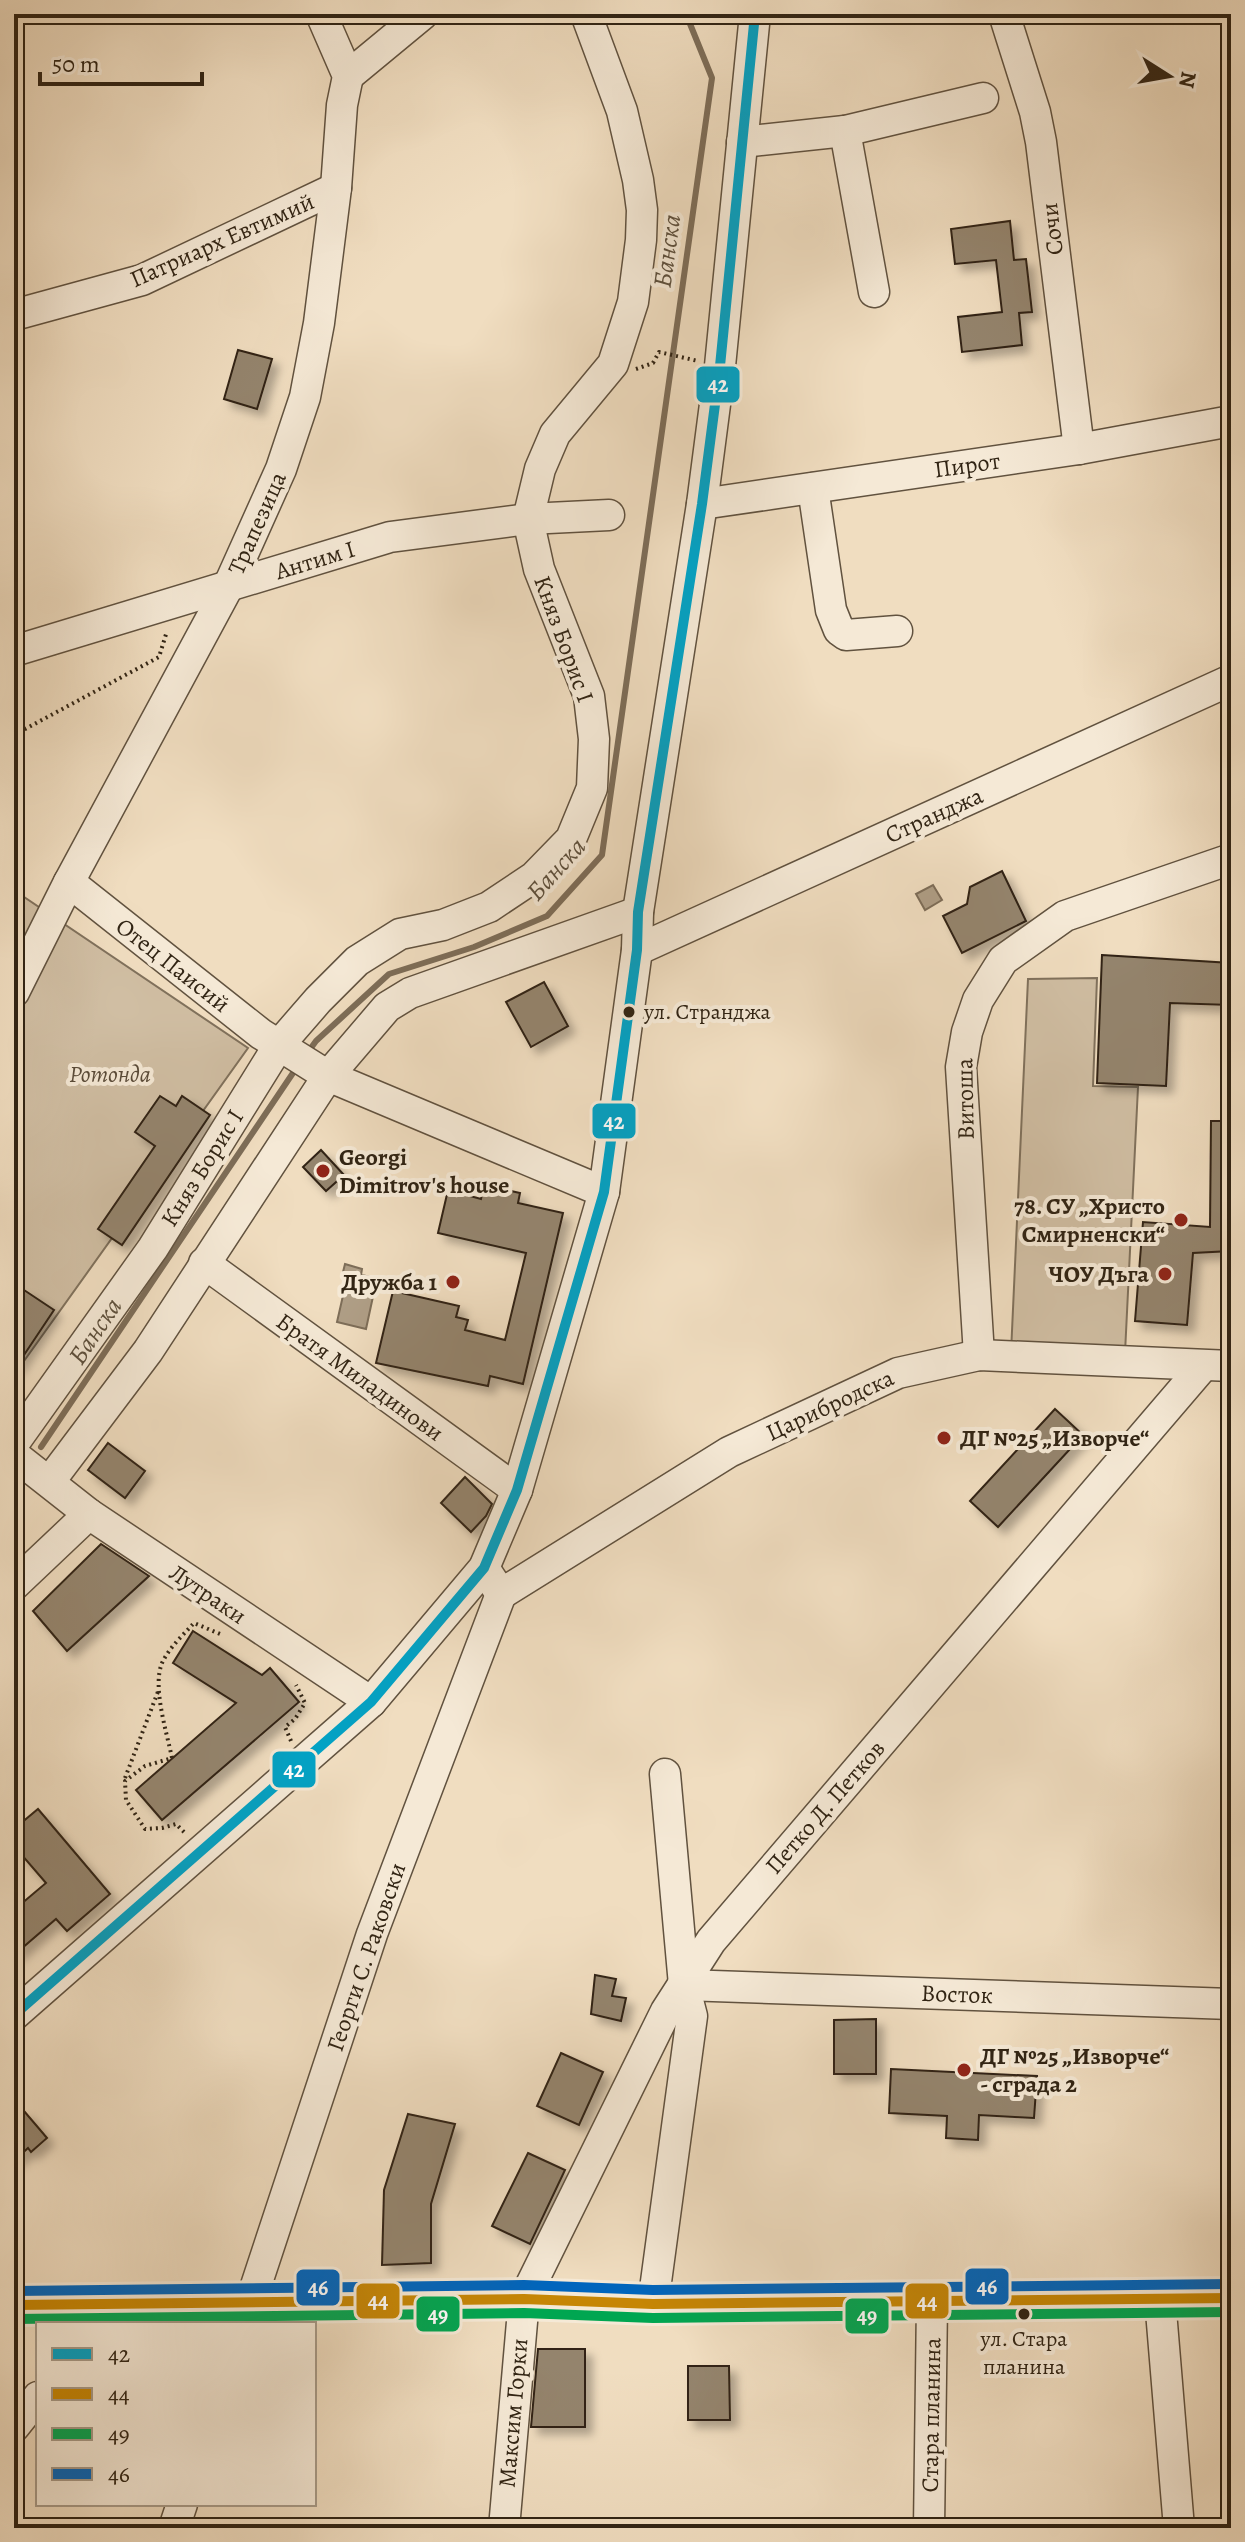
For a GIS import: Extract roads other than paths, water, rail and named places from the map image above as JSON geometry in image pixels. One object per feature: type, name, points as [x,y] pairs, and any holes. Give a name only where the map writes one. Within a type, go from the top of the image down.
[{"type":"street","points":[[321,14],[348,76],[423,14]]},
{"type":"street","name":"Княз Борис I","points":[[14,1443],[153,1248],[282,1047],[318,1000],[357,961],[400,934],[443,925],[489,907],[534,877],[571,839],[592,788],[594,739],[589,696],[539,569],[528,519],[540,469],[555,434],[613,364],[633,302],[638,262],[642,210],[638,180],[622,111],[586,14]]},
{"type":"street","points":[[14,2015],[371,1702],[484,1568],[517,1490],[604,1192],[637,950],[638,912],[702,504],[720,366],[755,14]]},
{"type":"street","name":"Сочи","points":[[1004,14],[1035,112],[1041,142],[1079,449]]},
{"type":"street","name":"Трапезица","points":[[14,992],[69,882],[228,587],[281,469],[305,397],[319,323],[336,188],[342,105],[348,76]]},
{"type":"street","points":[[742,142],[845,131],[983,98]]},
{"type":"street","points":[[845,131],[874,292]]},
{"type":"street","name":"Патриарх Евтимий","points":[[14,315],[142,280],[336,188]]},
{"type":"street","name":"Пирот","points":[[702,504],[1079,449],[1231,421]]},
{"type":"street","points":[[813,488],[831,610],[839,630],[846,635],[897,631]]},
{"type":"street","name":"Антим I","points":[[14,651],[390,537],[528,519],[609,515]]},
{"type":"street","name":"Странджа","points":[[637,950],[1231,680]]},
{"type":"street","name":"Витоша","points":[[979,1355],[961,1067],[967,1032],[978,1000],[1003,960],[1065,916],[1231,859]]},
{"type":"street","name":"Отец Паисий","points":[[69,882],[261,1034],[321,1071]]},
{"type":"street","points":[[50,1481],[148,1351],[321,1071],[387,1007],[410,993],[638,912]]},
{"type":"street","points":[[321,1071],[604,1192]]},
{"type":"street","name":"Братя Миладинови","points":[[204,1263],[517,1490]]},
{"type":"street","name":"Царибродска","points":[[501,1594],[729,1452],[898,1373],[979,1355],[1217,1366]]},
{"type":"street","name":"Петко Д. Петков","points":[[524,2299],[666,2011],[711,1941],[1217,1366]]},
{"type":"street","name":"Лутраки","points":[[14,1455],[89,1514],[371,1702]]},
{"type":"street","points":[[14,1585],[89,1514]]},
{"type":"street","points":[[484,1568],[501,1594]]},
{"type":"street","name":"Георги С. Раковски","points":[[246,2314],[372,1934],[501,1594]]},
{"type":"street","points":[[653,2304],[692,2016],[684,1985],[665,1774]]},
{"type":"street","name":"Восток","points":[[684,1985],[1231,2004]]},
{"type":"street","points":[[14,2305],[100,2314],[246,2314],[524,2299],[653,2304],[1231,2298]]},
{"type":"street","name":"Максим Горки","points":[[504,2528],[524,2299]]},
{"type":"street","points":[[1160,2299],[1179,2528]]},
{"type":"street","name":"Стара планина","points":[[929,2528],[932,2302]]},
{"type":"street","points":[[14,2427],[36,2400]]},
{"type":"street","points":[[174,2528],[181,2506]]},
{"type":"waterway","name":"Банска","points":[[308,1052],[389,974],[474,947],[547,916],[602,855],[712,78],[686,14]]},
{"type":"waterway","name":"Банска","points":[[41,1447],[297,1067]]},
{"type":"place","name":"ул. Странджа","points":[[629,1012]]},
{"type":"place","name":"Georgi Dimitrov's house","points":[[323,1171]]},
{"type":"place","name":"78. СУ „Христо Смирненски“","points":[[1181,1220]]},
{"type":"place","name":"ЧОУ Дъга","points":[[1165,1274]]},
{"type":"place","name":"Дружба 1","points":[[453,1282]]},
{"type":"place","name":"ДГ №25 „Изворче“","points":[[944,1438]]},
{"type":"place","name":"ДГ №25 „Изворче“ - сграда 2","points":[[964,2070]]},
{"type":"place","name":"ул. Стара планина","points":[[1024,2314]]},
{"type":"park label","name":"Ротонда","points":[[110,1074]]}]
